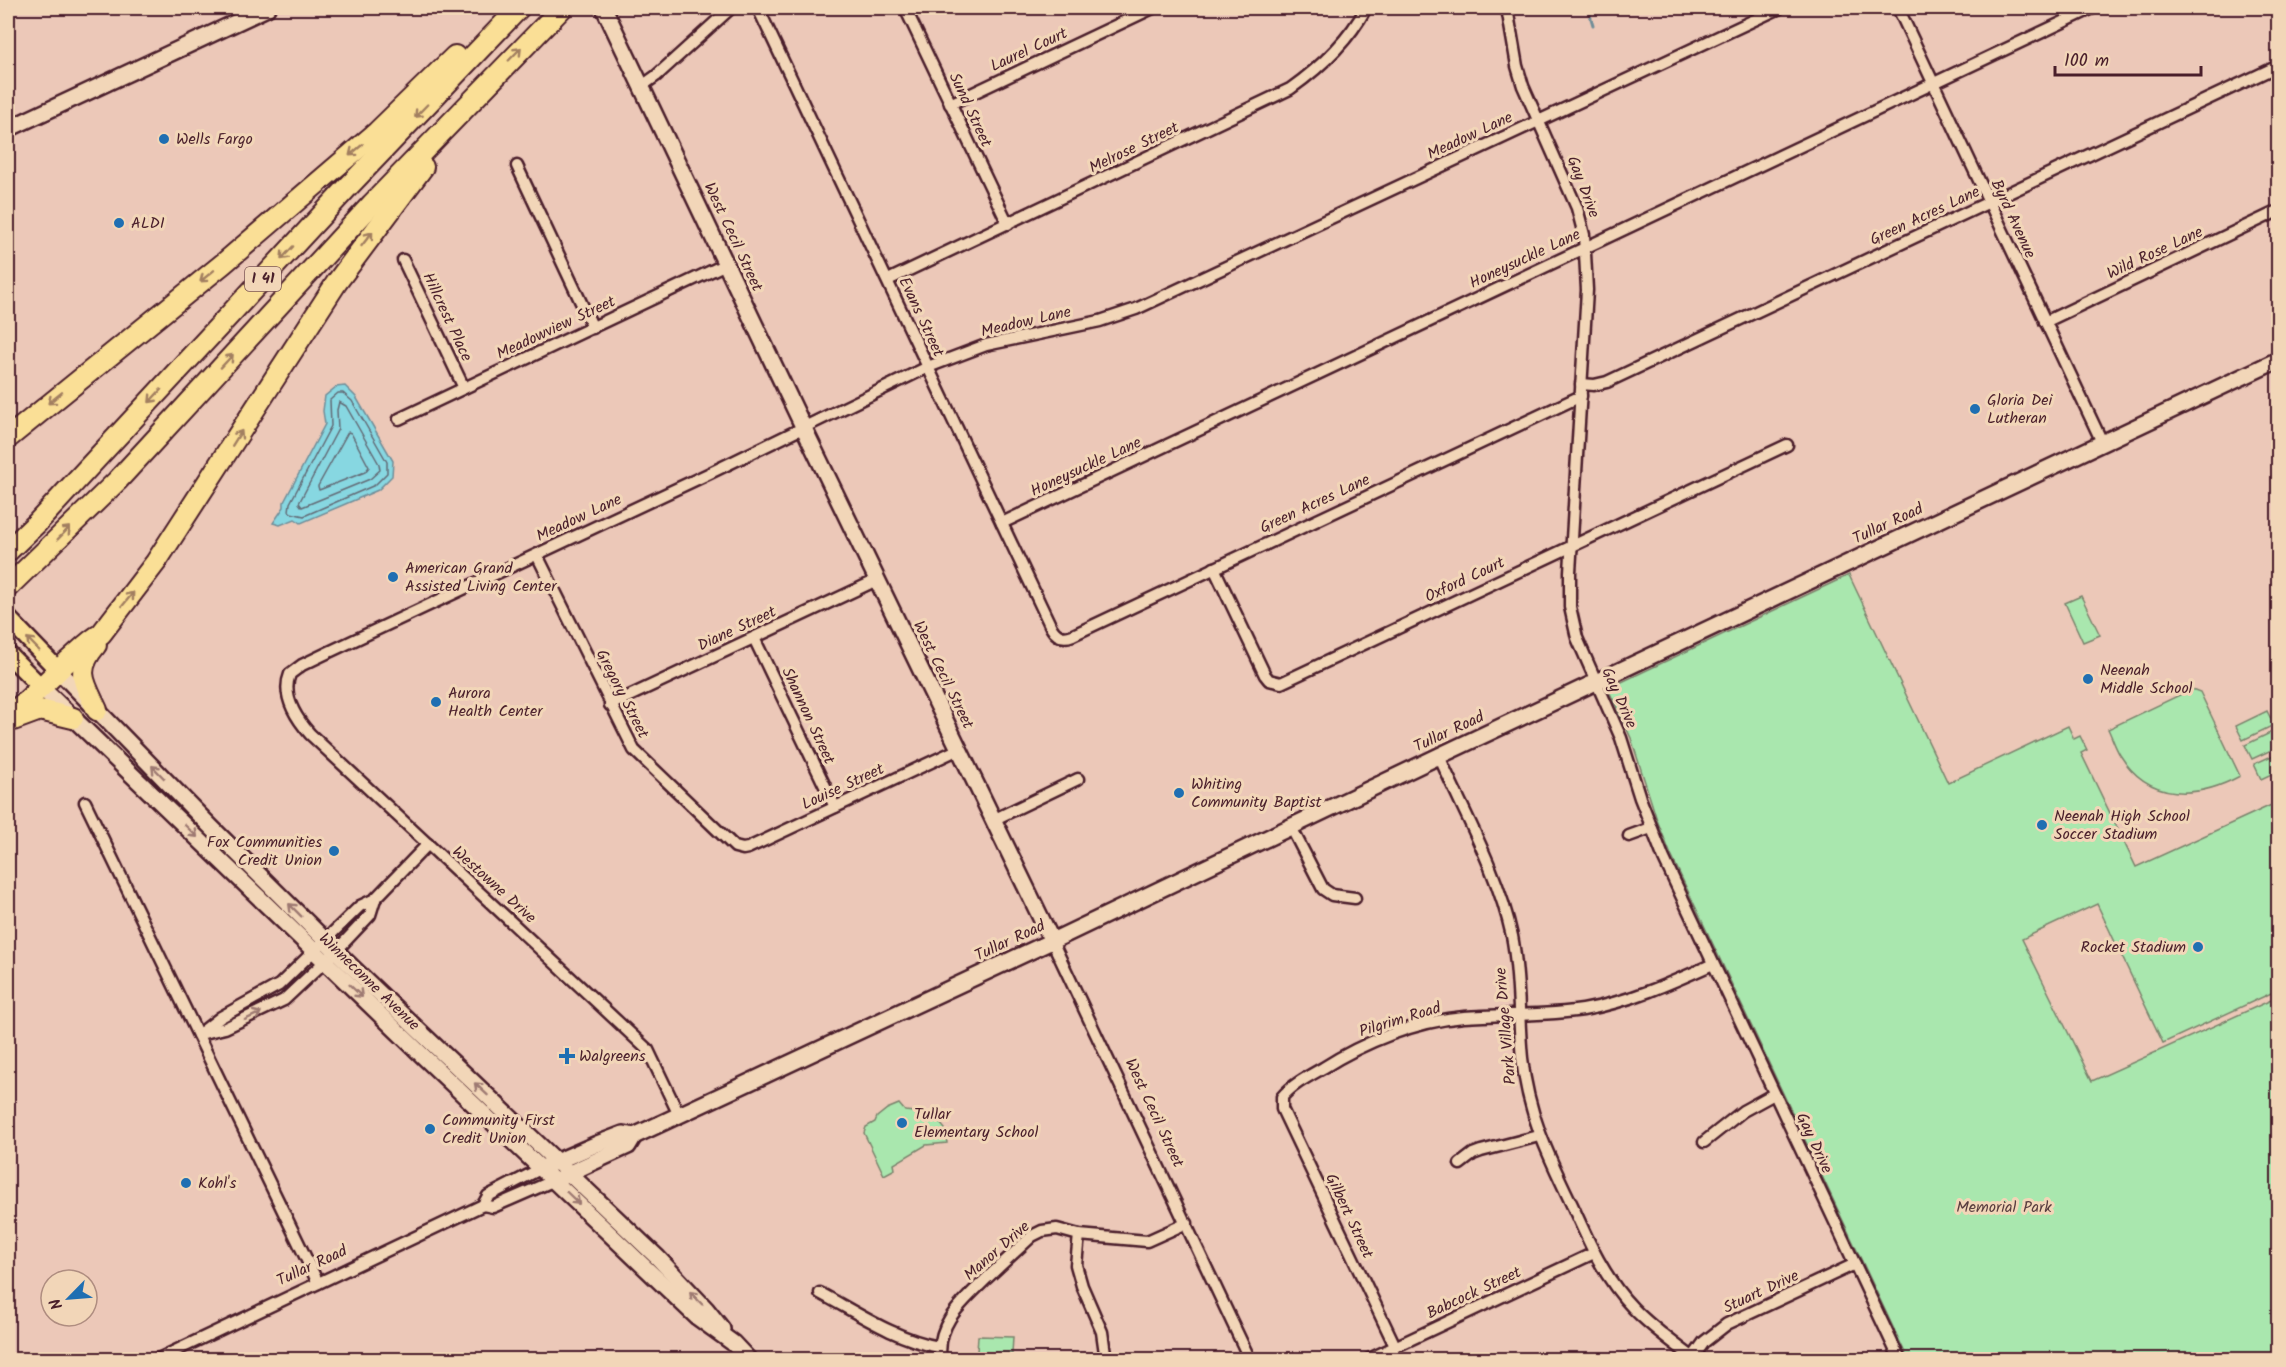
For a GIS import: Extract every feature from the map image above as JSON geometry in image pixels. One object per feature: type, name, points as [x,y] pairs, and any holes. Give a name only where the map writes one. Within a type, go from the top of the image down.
[{"type":"highway","points":[[9,436],[224,263],[377,132],[504,8]]},
{"type":"highway","name":"I 41","points":[[8,551],[37,523],[346,189],[519,8]]},
{"type":"highway","name":"I 41","points":[[15,581],[117,481],[372,204],[561,8]]},
{"type":"highway","points":[[98,710],[84,683],[82,671],[87,657],[99,642],[101,634],[156,562],[356,254],[418,173],[472,112],[475,96]]},
{"type":"highway","points":[[8,716],[30,699],[93,638],[101,634]]},
{"type":"highway","points":[[8,722],[40,710],[52,711],[73,718]]},
{"type":"main road","points":[[8,128],[267,8]]},
{"type":"main road","name":"West Cecil Street","points":[[604,8],[1052,941]]},
{"type":"main road","name":"Tullar Road","points":[[555,1180],[628,1146],[634,1136],[1052,941],[2278,360]]},
{"type":"main road","name":"Winneconne Avenue","points":[[8,618],[211,827],[325,950],[542,1168],[697,1317],[749,1359]]},
{"type":"main road","name":"Winneconne Avenue","points":[[8,654],[73,718],[558,1161],[658,1258],[706,1309],[733,1344]]},
{"type":"main road","name":"Tullar Road","points":[[542,1168],[623,1134],[634,1136]]},
{"type":"street","points":[[642,86],[656,76],[730,8]]},
{"type":"street","name":"Evans Street","points":[[758,8],[1051,627],[1061,636]]},
{"type":"street","name":"Sund Street","points":[[905,8],[1008,224]]},
{"type":"street","name":"Laurel Court","points":[[951,104],[1153,8]]},
{"type":"street","name":"Melrose Street","points":[[888,280],[1290,89],[1340,46],[1366,8]]},
{"type":"street","name":"Gay Drive","points":[[1507,8],[1517,66],[1538,122],[1577,208],[1586,247],[1587,290],[1570,590],[1573,623],[1581,651],[1626,750],[1651,828],[1899,1359]]},
{"type":"street","name":"Meadow Lane","points":[[288,680],[290,674],[302,664],[537,555],[928,367],[986,345],[1100,321],[1136,309],[1780,8]]},
{"type":"street","name":"Byrd Avenue","points":[[1898,8],[2102,442]]},
{"type":"street","name":"Honeysuckle Lane","points":[[1002,523],[2093,8]]},
{"type":"street","name":"Green Acres Lane","points":[[1581,384],[1594,385],[1607,382],[2278,66]]},
{"type":"street","points":[[517,166],[593,328]]},
{"type":"street","name":"Wild Rose Lane","points":[[2045,322],[2278,212]]},
{"type":"street","name":"Hillcrest Place","points":[[403,260],[464,388]]},
{"type":"street","name":"Meadowview Street","points":[[399,419],[726,264]]},
{"type":"street","name":"Green Acres Lane","points":[[1061,636],[1073,635],[1581,396]]},
{"type":"street","name":"Oxford Court","points":[[1214,568],[1265,675],[1269,680],[1277,683],[1296,677],[1571,545],[1787,445]]},
{"type":"street","name":"Gregory Street","points":[[537,555],[628,743],[639,756],[739,849]]},
{"type":"street","name":"Diane Street","points":[[610,705],[877,580]]},
{"type":"street","name":"Shannon Street","points":[[754,638],[835,807]]},
{"type":"street","name":"Westowne Drive","points":[[288,680],[290,701],[300,723],[367,789],[648,1050],[680,1115]]},
{"type":"street","name":"Louise Street","points":[[739,849],[748,848],[959,749]]},
{"type":"street","name":"Park Village Drive","points":[[1439,756],[1490,866],[1500,892],[1512,937],[1522,1059],[1539,1136],[1594,1253],[1616,1288],[1633,1308],[1670,1342],[1693,1359]]},
{"type":"street","points":[[993,820],[1078,779]]},
{"type":"street","points":[[85,802],[318,1283]]},
{"type":"street","points":[[1291,827],[1323,889],[1332,895],[1355,898]]},
{"type":"street","points":[[1629,836],[1651,828]]},
{"type":"street","points":[[325,950],[360,906],[375,899],[428,844]]},
{"type":"street","points":[[198,1035],[220,1017],[279,985],[325,950],[370,915],[375,899]]},
{"type":"street","name":"West Cecil Street","points":[[1052,941],[1250,1359]]},
{"type":"street","name":"Pilgrim Road","points":[[1282,1097],[1290,1089],[1336,1059],[1392,1035],[1429,1024],[1461,1018],[1583,1010],[1616,1003],[1646,993],[1713,964]]},
{"type":"street","points":[[1704,1142],[1743,1111],[1774,1094]]},
{"type":"street","name":"Gilbert Street","points":[[1282,1097],[1282,1109],[1395,1346]]},
{"type":"street","points":[[1460,1164],[1481,1151],[1539,1136]]},
{"type":"street","name":"Tullar Road","points":[[156,1359],[483,1205],[488,1196],[542,1168]]},
{"type":"street","name":"Tullar Road","points":[[483,1205],[493,1208],[555,1180]]},
{"type":"street","name":"Manor Drive","points":[[939,1347],[945,1326],[959,1305],[1032,1236],[1049,1229],[1079,1235],[1147,1241],[1186,1224]]},
{"type":"street","points":[[1079,1235],[1076,1265],[1102,1332],[1106,1359]]},
{"type":"street","name":"Babcock Street","points":[[1367,1359],[1594,1253]]},
{"type":"street","name":"Stuart Drive","points":[[1693,1359],[1704,1342],[1727,1324],[1855,1264]]},
{"type":"street","points":[[820,1293],[892,1333],[909,1340],[939,1347],[941,1359]]},
{"type":"green space","name":"Memorial Park","points":[[1849,575],[1948,783],[2068,726],[2074,739],[2080,736],[2087,750],[2081,753],[2136,867],[2278,802],[2278,990],[2163,1043],[2097,904],[2022,939],[2092,1081],[2278,997],[2278,1359],[1908,1359],[1671,855],[1657,820],[1631,738],[1609,691],[1613,686]]},
{"type":"green space","points":[[2081,596],[2100,635],[2083,642],[2065,603]]},
{"type":"green space","points":[[2192,689],[2200,692],[2240,776],[2207,789],[2175,792],[2145,781],[2132,770],[2118,752],[2108,729]]},
{"type":"green space","points":[[2267,711],[2274,725],[2243,740],[2236,726]]},
{"type":"green space","points":[[2276,730],[2278,747],[2252,759],[2245,745]]},
{"type":"green space","points":[[2278,753],[2278,771],[2261,779],[2254,764]]},
{"type":"green space","points":[[899,1104],[905,1111],[914,1112],[921,1119],[936,1118],[945,1129],[947,1143],[926,1145],[894,1164],[895,1169],[884,1175],[864,1133],[866,1127],[875,1122],[877,1117],[887,1109]]},
{"type":"green space","points":[[978,1336],[1013,1337],[1012,1354],[977,1352]]},
{"type":"water","points":[[345,386],[356,397],[393,461],[392,476],[378,490],[301,523],[295,519],[280,525],[273,523],[284,507],[284,502],[325,424],[323,411],[325,396],[336,387]]},
{"type":"waterway","points":[[1588,8],[1593,25]]},
{"type":"place","name":"Wells Fargo","points":[[164,139]]},
{"type":"place","name":"ALDI","points":[[119,223]]},
{"type":"place","name":"Gloria Dei Lutheran","points":[[1975,409]]},
{"type":"place","name":"American Grand Assisted Living Center","points":[[393,577]]},
{"type":"place","name":"Neenah Middle School","points":[[2088,679]]},
{"type":"place","name":"Aurora Health Center","points":[[436,702]]},
{"type":"place","name":"Whiting Community Baptist","points":[[1179,793]]},
{"type":"place","name":"Neenah High School Soccer Stadium","points":[[2042,825]]},
{"type":"place","name":"Fox Communities Credit Union","points":[[334,851]]},
{"type":"place","name":"Rocket Stadium","points":[[2198,947]]},
{"type":"place","name":"Walgreens","points":[[567,1056]]},
{"type":"place","name":"Tullar Elementary School","points":[[902,1123]]},
{"type":"place","name":"Community First Credit Union","points":[[430,1129]]},
{"type":"place","name":"Kohl's","points":[[186,1183]]}]
